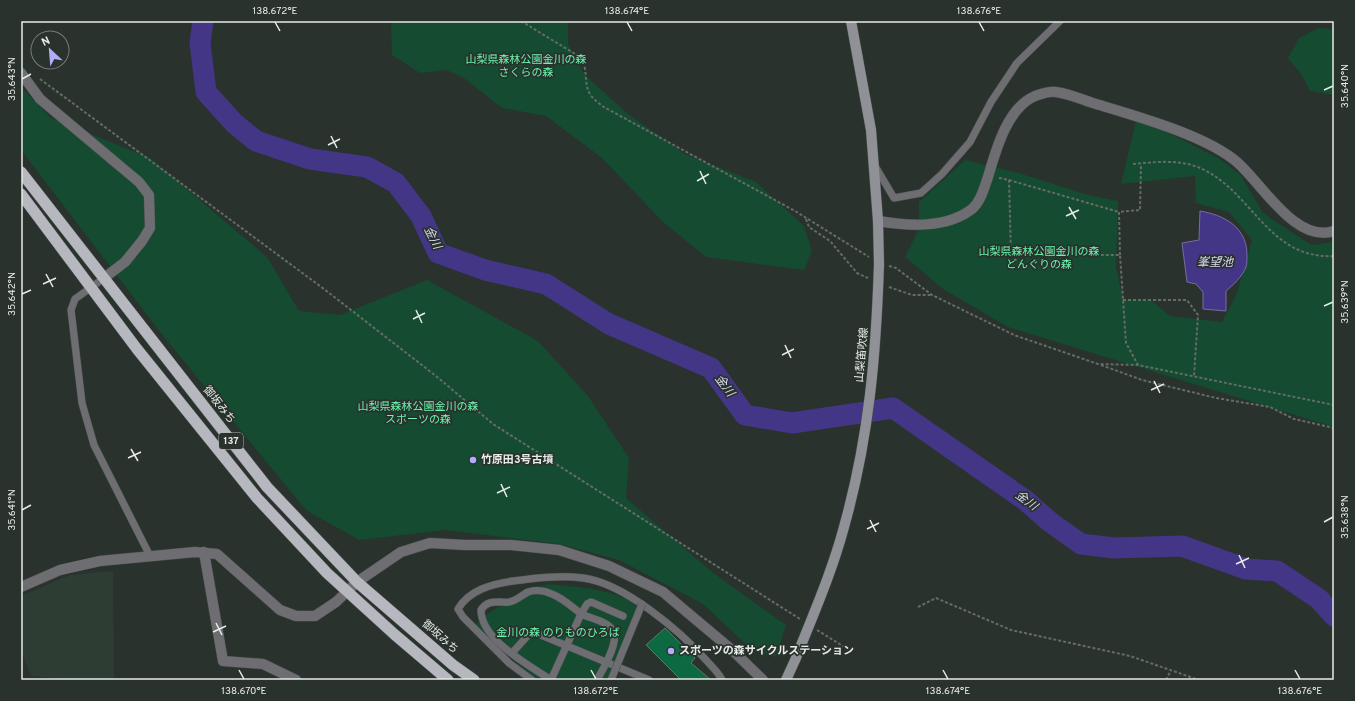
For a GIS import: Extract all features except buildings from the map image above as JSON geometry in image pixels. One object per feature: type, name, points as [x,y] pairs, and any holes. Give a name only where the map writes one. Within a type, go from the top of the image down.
[{"type":"highway","name":"御坂みち","points":[[21,172],[267,487],[357,582],[453,665],[474,680]]},
{"type":"highway","name":"137","points":[[21,194],[142,356],[257,498],[348,592],[448,680]]},
{"type":"main road","name":"山梨笛吹線","points":[[786,680],[833,563],[856,481],[868,418],[873,373],[879,264],[875,166],[871,130],[851,21]]},
{"type":"street","points":[[21,73],[40,99],[138,182],[149,195],[150,228],[142,241],[125,262],[104,278]]},
{"type":"street","points":[[878,221],[904,225],[932,223],[958,217],[973,208],[980,198],[1012,116],[1021,104],[1031,98],[1054,92],[1122,111],[1211,146],[1238,162],[1285,214],[1302,228],[1316,232],[1334,231]]},
{"type":"street","points":[[21,587],[60,570],[100,561],[204,552],[217,554],[280,610],[296,616],[315,616],[336,602],[357,582],[401,552],[430,543],[511,545],[559,550],[609,566],[663,592],[732,650],[763,680]]},
{"type":"street","points":[[204,552],[223,661],[263,664],[296,680]]},
{"type":"lane","points":[[875,166],[894,198],[921,193],[970,142],[991,102],[1017,63],[1060,21]]},
{"type":"lane","points":[[104,278],[74,299],[71,310],[82,404],[94,445],[150,556]]},
{"type":"lane","points":[[532,680],[510,663],[463,617],[458,609],[463,601],[470,595],[495,584],[539,577],[584,578],[610,586],[642,604],[667,621],[686,639],[722,680]]},
{"type":"lane","points":[[597,680],[607,662],[615,640],[615,634],[611,628],[581,614],[567,602],[542,590],[528,592],[511,602],[489,602],[484,604],[481,610],[484,624],[504,648],[551,680],[568,646],[581,614],[587,604],[591,602],[624,616]]},
{"type":"lane","points":[[611,680],[642,604]]},
{"type":"lane","points":[[512,653],[531,632],[649,680]]},
{"type":"path","points":[[521,21],[580,57],[584,63],[587,88],[590,95],[602,106],[806,218],[879,264],[896,268],[932,295],[1014,335],[1142,380],[1216,398],[1270,407],[1294,419],[1334,428]]},
{"type":"path","points":[[34,75],[324,289],[436,376],[493,424],[805,623]]},
{"type":"path","points":[[1133,164],[1168,161],[1200,168],[1220,180],[1265,227],[1281,241],[1320,257],[1334,256]]},
{"type":"path","points":[[988,176],[1009,180],[1119,212],[1140,210],[1141,163]]},
{"type":"path","points":[[1009,180],[1011,255],[1120,255]]},
{"type":"path","points":[[1119,212],[1120,255],[1126,343],[1138,365]]},
{"type":"path","points":[[806,218],[809,227],[830,242],[857,273],[871,279]]},
{"type":"path","points":[[884,285],[912,295],[932,295]]},
{"type":"path","points":[[1123,300],[1187,300],[1198,316],[1194,376]]},
{"type":"path","points":[[1098,364],[1138,365],[1334,405]]},
{"type":"path","points":[[918,607],[936,598],[1011,630],[1130,656],[1199,680]]},
{"type":"path","points":[[812,627],[846,648]]},
{"type":"path","points":[[1166,680],[1171,670]]},
{"type":"shaded area","points":[[113,571],[114,680],[72,680],[31,676],[21,651],[21,596],[70,575]]},
{"type":"green space","name":"山梨県森林公園金川の森 さくらの森","points":[[391,21],[568,21],[568,44],[585,75],[628,114],[685,154],[756,182],[804,226],[812,251],[804,270],[706,257],[663,222],[602,158],[546,116],[502,108],[465,79],[447,70],[420,73],[392,55]]},
{"type":"green space","points":[[1319,28],[1334,29],[1334,95],[1310,91],[1301,74],[1288,58],[1299,38]]},
{"type":"green space","name":"山梨県森林公園金川の森 スポーツの森","points":[[21,87],[51,118],[150,158],[267,257],[299,311],[340,315],[427,280],[538,341],[588,396],[629,458],[626,498],[712,572],[786,625],[776,657],[752,650],[703,604],[619,560],[559,544],[446,530],[359,540],[306,510],[164,337],[21,150]]},
{"type":"green space","name":"山梨県森林公園金川の森 どんぐりの森","points":[[1137,117],[1218,158],[1240,174],[1263,213],[1311,245],[1334,242],[1334,427],[1008,327],[943,289],[905,257],[919,229],[919,202],[965,160],[1019,173],[1088,195],[1118,201],[1116,267],[1123,300],[1151,300],[1170,316],[1222,322],[1237,293],[1252,240],[1229,212],[1196,203],[1195,176],[1121,184]]},
{"type":"green space","name":"金川の森 のりものひろば","points":[[548,584],[609,592],[630,601],[638,608],[608,680],[538,680],[473,628],[479,620],[520,592]]},
{"type":"water","name":"峯望池","points":[[1200,211],[1225,219],[1232,224],[1243,237],[1246,245],[1246,267],[1235,283],[1226,291],[1226,311],[1203,309],[1203,292],[1196,284],[1187,282],[1182,243],[1199,240]]},
{"type":"waterway","name":"金川","points":[[203,21],[200,43],[206,92],[234,123],[256,141],[310,159],[367,167],[396,183],[421,216],[438,253],[485,270],[546,284],[609,324],[711,368],[745,415],[792,423],[893,408],[1025,500],[1050,522],[1081,544],[1114,548],[1182,546],[1246,569],[1277,571],[1319,599],[1334,616]]},
{"type":"place","name":"竹原田3号古墳","points":[[473,460]]},
{"type":"place","name":"スポーツの森サイクルステーション","points":[[671,651]]}]
